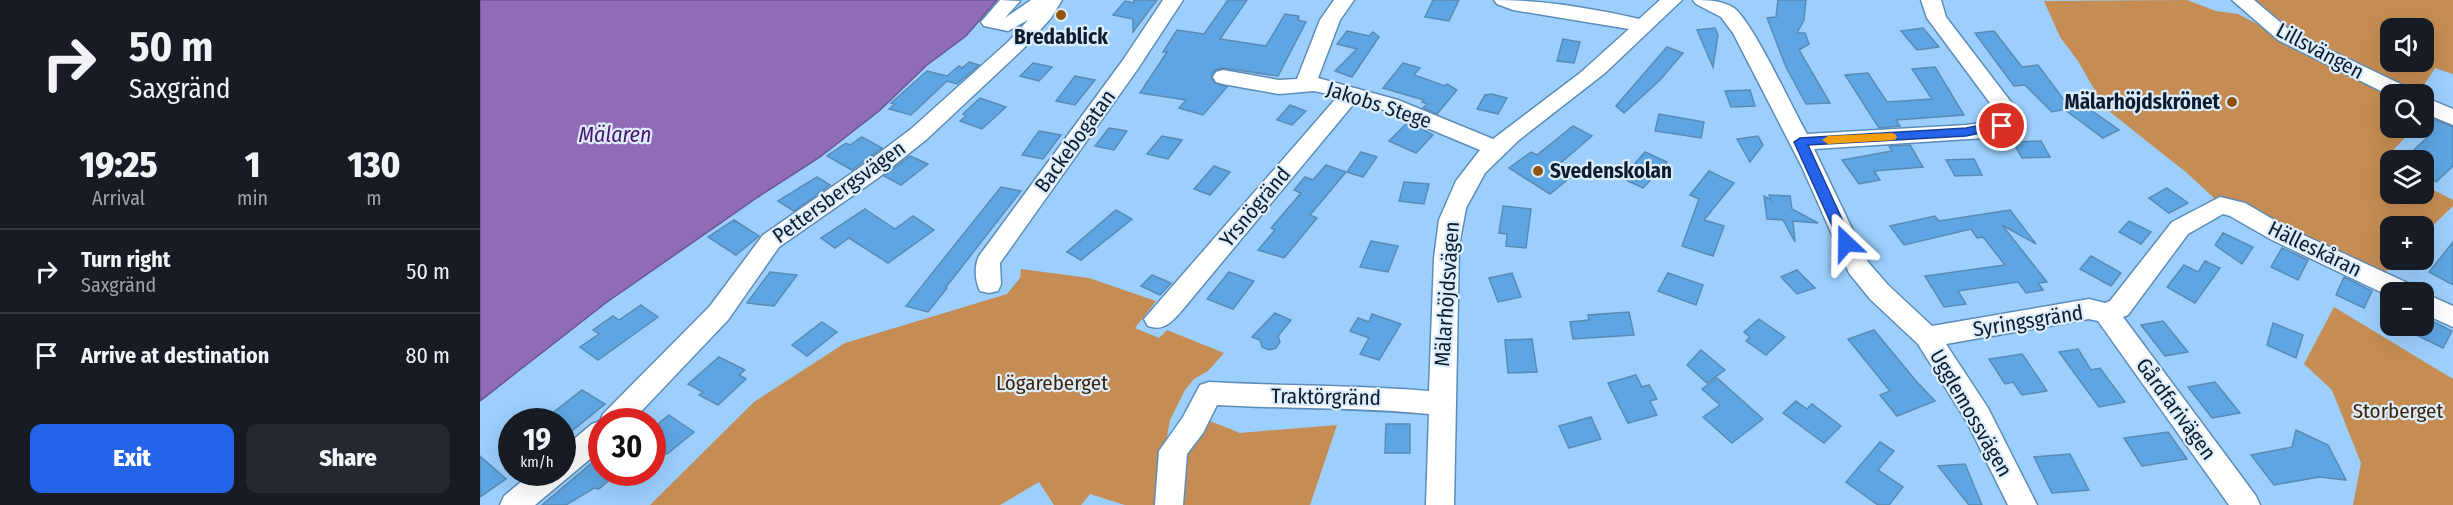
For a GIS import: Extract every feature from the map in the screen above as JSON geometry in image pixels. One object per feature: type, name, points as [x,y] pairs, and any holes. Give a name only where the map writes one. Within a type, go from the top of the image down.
[{"type":"street","points":[[1010,1],[991,22],[1008,25],[1044,0]]},
{"type":"street","name":"Pettersbergsvägen","points":[[627,408],[719,313],[771,241],[870,172],[918,134],[1016,45],[1044,14],[1052,0]]},
{"type":"street","name":"Backebogatan","points":[[989,284],[988,262],[1130,65],[1173,0]]},
{"type":"street","points":[[1306,84],[1329,20],[1344,0]]},
{"type":"street","points":[[1504,0],[1513,4],[1614,19],[1642,26]]},
{"type":"street","name":"Mälarhöjdsvägen","points":[[1440,505],[1444,291],[1450,223],[1454,209],[1467,183],[1495,148],[1592,74],[1672,0]]},
{"type":"street","points":[[1800,142],[1966,132],[2002,126],[2006,122],[2006,112],[1937,18],[1931,0]]},
{"type":"street","name":"Lillsvängen","points":[[2242,0],[2285,36],[2383,84]]},
{"type":"street","name":"Ugglemossvägen","points":[[1710,1],[1733,17],[1800,142],[1858,267],[1878,292],[1927,337],[1978,416],[2023,505]]},
{"type":"street","name":"Jakobs Stege","points":[[1223,76],[1279,87],[1306,84],[1352,93],[1391,105],[1495,148]]},
{"type":"street","name":"Yrsnögränd","points":[[1157,319],[1170,307],[1352,93]]},
{"type":"street","points":[[2434,109],[2453,118]]},
{"type":"street","name":"Syringsgränd","points":[[1927,337],[2089,309],[2106,313],[2119,308],[2180,228],[2211,208],[2226,206]]},
{"type":"street","name":"Hälleskåran","points":[[2226,206],[2382,282]]},
{"type":"street","points":[[2434,308],[2453,317]]},
{"type":"street","name":"Gårdfarivägen","points":[[2106,313],[2246,505]]},
{"type":"street","name":"Traktörgränd","points":[[1169,505],[1173,451],[1193,425],[1209,393],[1276,397],[1370,397],[1443,404]]},
{"type":"street","points":[[576,454],[588,444]]},
{"type":"street","points":[[514,505],[537,486]]},
{"type":"green space","points":[[2187,0],[2216,11],[2238,14],[2380,88],[2380,138],[2405,138],[2393,150],[2380,150],[2380,204],[2434,204],[2434,190],[2453,200],[2453,206],[2434,224],[2434,216],[2380,216],[2380,270],[2387,270],[2384,273],[2308,240],[2233,199],[2215,199],[2187,173],[2105,108],[2078,61],[2060,37],[2044,1]]},
{"type":"green space","points":[[2249,0],[2453,0],[2453,74],[2434,70],[2434,18],[2380,18],[2380,72],[2432,72],[2425,84],[2394,84],[2288,33]]},
{"type":"green space","name":"Lögareberget","points":[[1021,269],[1089,278],[1156,301],[1135,328],[1159,338],[1167,330],[1224,353],[1208,371],[1194,379],[1185,390],[1170,420],[1155,505],[1125,505],[1090,494],[1081,505],[1054,505],[1039,482],[1000,505],[650,505],[754,402],[845,343],[1007,294],[1020,278]]},
{"type":"green space","name":"Storberget","points":[[2334,307],[2453,379],[2453,505],[2353,505],[2361,463],[2332,390],[2304,364]]},
{"type":"green space","points":[[1210,421],[1240,433],[1337,425],[1310,505],[1179,505],[1182,457]]},
{"type":"water","name":"Mälaren","points":[[480,0],[997,0],[966,36],[927,65],[879,111],[820,157],[758,197],[607,302],[480,401]]},
{"type":"building","points":[[1134,0],[1157,0],[1133,32],[1133,19],[1113,15],[1125,1],[1134,3]]},
{"type":"building","points":[[1228,0],[1247,0],[1220,39],[1266,46],[1285,14],[1299,16],[1298,20],[1306,22],[1278,76],[1223,68],[1215,70],[1211,76],[1214,83],[1227,87],[1203,115],[1179,108],[1186,100],[1140,93],[1167,52],[1163,52],[1177,30],[1204,34]]},
{"type":"building","points":[[1433,0],[1459,0],[1449,21],[1425,17]]},
{"type":"building","points":[[1778,0],[1806,0],[1804,20],[1797,33],[1805,33],[1809,44],[1799,50],[1830,103],[1806,104],[1786,67],[1767,18],[1776,17]]},
{"type":"building","points":[[1715,28],[1718,35],[1713,67],[1697,30]]},
{"type":"building","points":[[1923,28],[1939,47],[1917,50],[1901,31]]},
{"type":"building","points":[[1347,31],[1369,36],[1373,32],[1379,37],[1352,77],[1335,71],[1357,49],[1337,44]]},
{"type":"building","points":[[1994,31],[2022,67],[2038,65],[2070,108],[2052,112],[2025,85],[2014,86],[1975,33]]},
{"type":"building","points":[[1563,39],[1580,42],[1574,63],[1557,61]]},
{"type":"building","points":[[1667,47],[1683,53],[1660,80],[1624,113],[1616,106]]},
{"type":"building","points":[[969,62],[979,65],[957,84],[947,81],[911,115],[889,109],[895,104],[891,103],[927,71],[947,76],[959,66],[962,68]]},
{"type":"building","points":[[1033,63],[1052,67],[1039,81],[1020,76]]},
{"type":"building","points":[[1403,63],[1420,68],[1414,75],[1445,86],[1447,84],[1457,90],[1437,114],[1423,108],[1427,104],[1422,102],[1424,100],[1383,88]]},
{"type":"building","points":[[1935,67],[1964,115],[1896,120],[1900,126],[1879,128],[1845,75],[1868,73],[1887,102],[1932,99],[1912,69]]},
{"type":"building","points":[[1075,76],[1095,80],[1075,105],[1056,101]]},
{"type":"building","points":[[1750,90],[1755,106],[1731,107],[1725,91]]},
{"type":"building","points":[[1492,94],[1507,98],[1498,114],[1477,109],[1485,95]]},
{"type":"building","points":[[980,98],[1006,107],[982,129],[960,121],[966,116],[963,114]]},
{"type":"building","points":[[2081,103],[2119,130],[2103,138],[2065,110]]},
{"type":"building","points":[[1290,105],[1306,111],[1292,125],[1277,120]]},
{"type":"building","points":[[1659,114],[1704,122],[1701,138],[1655,131]]},
{"type":"building","points":[[2434,119],[2453,127],[2453,166],[2436,182],[2434,181],[2434,150],[2414,150],[2427,138],[2434,138]]},
{"type":"building","points":[[1408,122],[1433,135],[1416,153],[1389,141]]},
{"type":"building","points":[[1573,126],[1592,136],[1556,167],[1572,176],[1550,194],[1509,168],[1531,152],[1537,155]]},
{"type":"building","points":[[1109,128],[1127,131],[1114,150],[1095,146]]},
{"type":"building","points":[[1039,131],[1061,135],[1043,159],[1022,155]]},
{"type":"building","points":[[1162,136],[1182,140],[1168,159],[1147,154]]},
{"type":"building","points":[[1758,136],[1763,145],[1750,162],[1737,139]]},
{"type":"building","points":[[862,137],[882,148],[852,170],[827,156],[846,143],[850,145]]},
{"type":"building","points":[[2041,141],[2050,157],[2022,158],[2013,142]]},
{"type":"building","points":[[1910,145],[1923,167],[1874,171],[1880,180],[1859,184],[1842,160],[1892,151],[1889,146]]},
{"type":"building","points":[[1361,152],[1377,157],[1363,177],[1347,172]]},
{"type":"building","points":[[1645,152],[1667,162],[1643,188],[1622,178]]},
{"type":"building","points":[[910,156],[928,164],[901,185],[884,176]]},
{"type":"building","points":[[1974,159],[1982,175],[1955,176],[1946,160]]},
{"type":"building","points":[[1326,165],[1346,172],[1310,215],[1317,218],[1284,258],[1258,250],[1275,230],[1271,228],[1301,193],[1294,190],[1305,177],[1313,180]]},
{"type":"building","points":[[1214,166],[1230,172],[1210,195],[1194,189]]},
{"type":"building","points":[[1709,171],[1734,183],[1704,220],[1724,226],[1713,256],[1682,246],[1699,199],[1690,195]]},
{"type":"building","points":[[817,177],[830,185],[794,211],[778,201]]},
{"type":"building","points":[[1404,182],[1429,184],[1424,204],[1399,201]]},
{"type":"building","points":[[1001,187],[1021,191],[928,312],[906,306]]},
{"type":"building","points":[[2167,188],[2188,203],[2169,213],[2149,198]]},
{"type":"building","points":[[1769,195],[1790,196],[1792,209],[1818,223],[1793,221],[1795,242],[1783,220],[1767,219],[1764,196],[1771,200]]},
{"type":"building","points":[[1503,206],[1531,209],[1526,248],[1506,246],[1507,234],[1499,233]]},
{"type":"building","points":[[865,209],[895,229],[913,216],[934,230],[888,263],[849,238],[835,248],[821,238]]},
{"type":"building","points":[[1116,210],[1132,219],[1081,260],[1067,252]]},
{"type":"building","points":[[2010,210],[2036,244],[2002,225],[2047,282],[2038,283],[2043,290],[2026,293],[2018,282],[1958,291],[1966,304],[1944,307],[1925,276],[2005,265],[1983,237],[1977,238],[1971,229],[1904,245],[1890,226],[1935,216],[1939,221]]},
{"type":"building","points":[[734,220],[759,236],[736,255],[708,237]]},
{"type":"building","points":[[2129,221],[2151,232],[2141,244],[2119,232]]},
{"type":"building","points":[[2223,233],[2253,247],[2242,264],[2215,245]]},
{"type":"building","points":[[1371,241],[1398,246],[1388,272],[1360,267]]},
{"type":"building","points":[[2453,242],[2453,285],[2429,272],[2434,270],[2434,266]]},
{"type":"building","points":[[2282,248],[2308,260],[2298,280],[2271,267]]},
{"type":"building","points":[[2091,256],[2121,273],[2111,286],[2080,269]]},
{"type":"building","points":[[2205,261],[2220,268],[2195,303],[2167,287],[2184,265],[2198,272]]},
{"type":"building","points":[[1797,270],[1815,288],[1797,294],[1781,277]]},
{"type":"building","points":[[770,272],[797,275],[774,306],[747,303]]},
{"type":"building","points":[[1229,272],[1254,281],[1233,309],[1207,299]]},
{"type":"building","points":[[1512,273],[1521,297],[1498,302],[1489,278]]},
{"type":"building","points":[[1668,273],[1703,285],[1696,305],[1658,291]]},
{"type":"building","points":[[1152,275],[1171,283],[1160,295],[1141,286]]},
{"type":"building","points":[[2344,277],[2372,291],[2364,308],[2336,295]]},
{"type":"building","points":[[641,305],[658,317],[598,360],[580,347],[599,334],[593,330],[613,316],[619,320]]},
{"type":"building","points":[[1629,312],[1634,335],[1573,339],[1570,322],[1589,320],[1588,315]]},
{"type":"building","points":[[1275,313],[1291,320],[1278,336],[1280,342],[1276,348],[1269,350],[1262,347],[1260,340],[1252,337]]},
{"type":"building","points":[[1372,314],[1401,324],[1379,360],[1360,354],[1369,338],[1350,331],[1358,318],[1369,322]]},
{"type":"building","points":[[1759,319],[1785,337],[1766,355],[1746,341],[1750,337],[1744,332]]},
{"type":"building","points":[[2163,321],[2188,352],[2165,356],[2141,325]]},
{"type":"building","points":[[822,322],[837,332],[807,356],[792,345]]},
{"type":"building","points":[[2434,322],[2452,331],[2443,348],[2418,336],[2434,336]]},
{"type":"building","points":[[2273,323],[2303,335],[2296,358],[2267,345]]},
{"type":"building","points":[[1874,330],[1935,401],[1897,416],[1880,395],[1890,391],[1848,339]]},
{"type":"building","points":[[1532,339],[1537,372],[1508,373],[1505,340]]},
{"type":"building","points":[[2078,349],[2091,370],[2100,368],[2125,402],[2099,407],[2059,352]]},
{"type":"building","points":[[1701,350],[1725,370],[1707,383],[1687,365]]},
{"type":"building","points":[[2022,354],[2047,391],[2022,395],[2013,382],[2005,384],[1989,359]]},
{"type":"building","points":[[719,357],[745,370],[739,375],[746,379],[718,405],[699,395],[703,392],[688,384]]},
{"type":"building","points":[[1636,375],[1642,387],[1649,385],[1657,399],[1650,401],[1657,415],[1628,423],[1608,383]]},
{"type":"building","points":[[1717,378],[1763,419],[1732,443],[1703,417],[1720,405],[1702,389]]},
{"type":"building","points":[[2215,382],[2240,413],[2212,418],[2188,387]]},
{"type":"building","points":[[582,390],[605,404],[600,408],[588,408],[588,418],[576,428],[576,408],[559,408]]},
{"type":"building","points":[[1796,401],[1807,409],[1812,404],[1841,426],[1824,443],[1783,413]]},
{"type":"building","points":[[669,415],[694,432],[667,454],[666,453],[666,417]]},
{"type":"building","points":[[1591,417],[1601,439],[1569,448],[1559,426]]},
{"type":"building","points":[[1386,424],[1410,424],[1410,453],[1385,453]]},
{"type":"building","points":[[2296,430],[2328,445],[2346,480],[2319,477],[2274,485],[2251,455],[2292,447]]},
{"type":"building","points":[[2168,432],[2187,459],[2142,466],[2124,438]]},
{"type":"building","points":[[1880,442],[1894,451],[1878,470],[1903,487],[1889,505],[1878,505],[1846,482]]},
{"type":"building","points":[[2070,454],[2089,490],[2052,493],[2034,457]]},
{"type":"building","points":[[480,456],[498,472],[498,485],[480,497]]},
{"type":"building","points":[[1965,464],[1982,505],[1969,505],[1938,466]]},
{"type":"building","points":[[588,466],[588,486],[602,486],[599,489],[594,488],[566,505],[542,505],[565,486],[576,486],[576,476]]},
{"type":"slow traffic","points":[[1828,140],[1891,137]]},
{"type":"place","name":"Bredablick","points":[[1061,15]]},
{"type":"place","name":"Mälarhöjdskrönet","points":[[2232,102]]},
{"type":"place","name":"Svedenskolan","points":[[1538,171]]},
{"type":"route","points":[[1846,243],[1800,142],[1966,132],[2002,126]]}]
